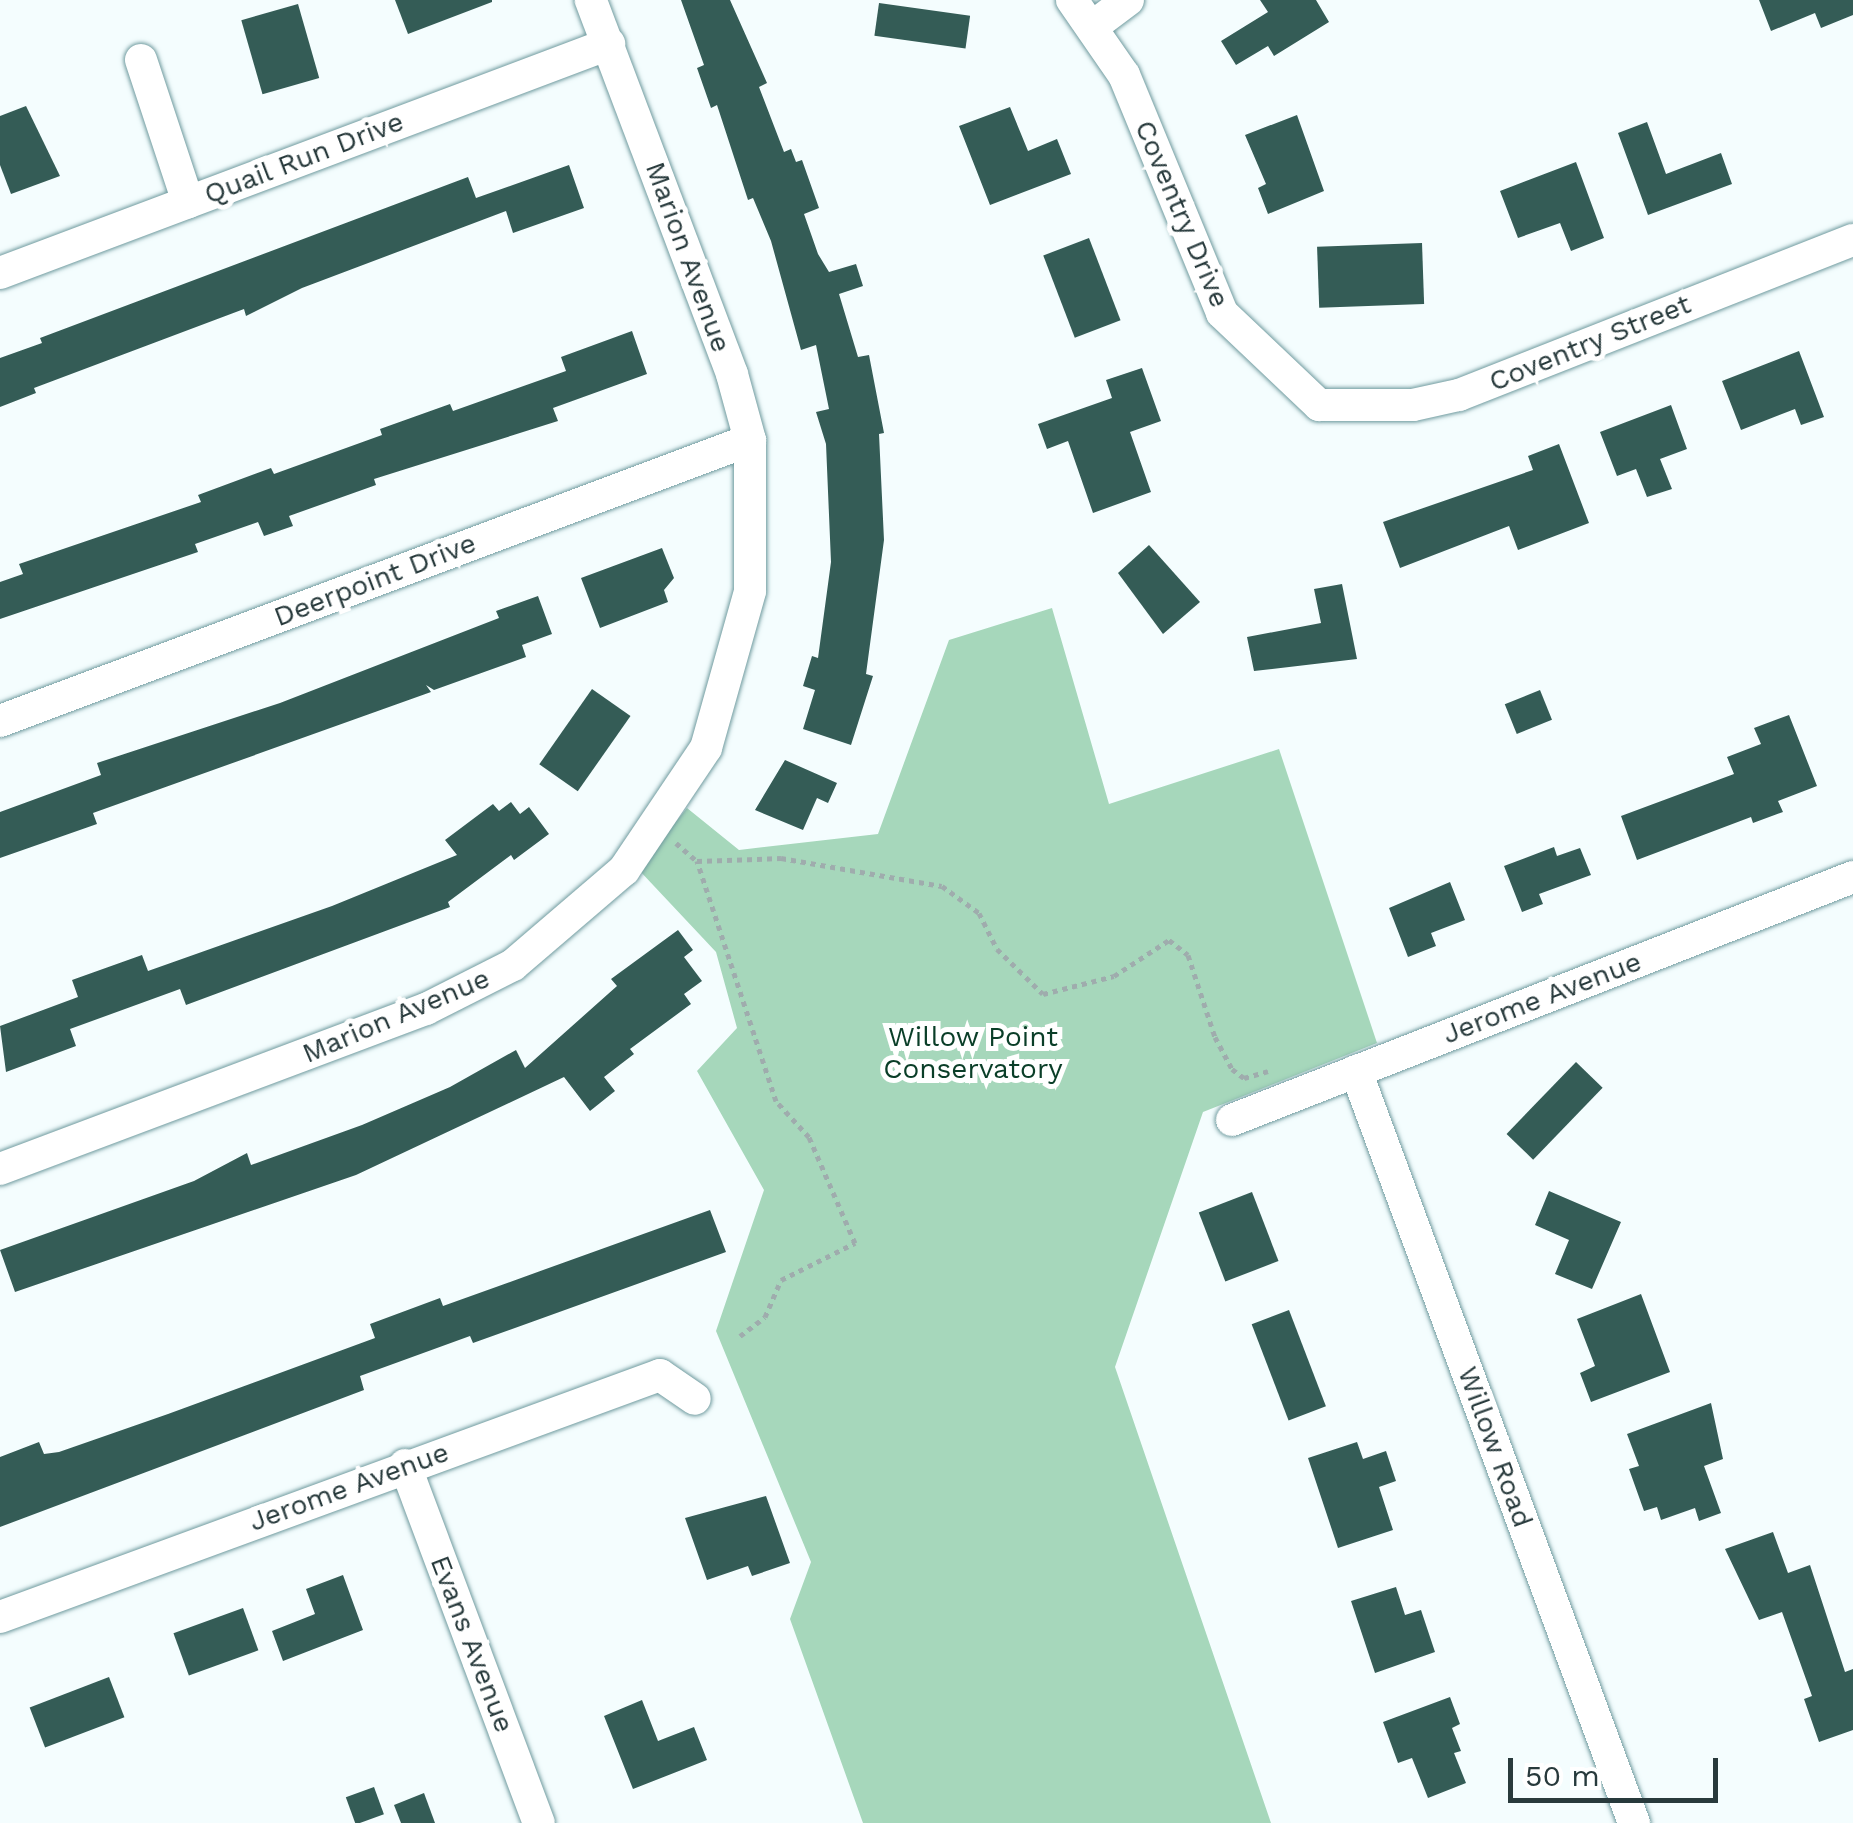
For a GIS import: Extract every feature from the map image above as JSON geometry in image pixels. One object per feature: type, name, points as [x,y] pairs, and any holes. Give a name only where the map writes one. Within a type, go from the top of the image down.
[{"type":"street","name":"Marion Avenue","points":[[0,1168],[426,1009],[513,965],[598,898],[670,808],[706,748],[729,683],[750,592],[750,440],[732,374],[592,0]]},
{"type":"street","name":"Coventry Drive","points":[[1072,0],[1124,75],[1222,313],[1320,405]]},
{"type":"street","points":[[1092,27],[1128,0]]},
{"type":"street","name":"Quail Run Drive","points":[[0,273],[609,44]]},
{"type":"street","points":[[141,60],[188,202]]},
{"type":"street","name":"Coventry Street","points":[[1320,405],[1413,404],[1459,395],[1853,240]]},
{"type":"street","name":"Deerpoint Drive","points":[[0,721],[750,440]]},
{"type":"street","name":"Jerome Avenue","points":[[1232,1120],[1853,876]]},
{"type":"street","name":"Willow Road","points":[[1356,1071],[1634,1823]]},
{"type":"street","name":"Jerome Avenue","points":[[0,1617],[405,1465],[660,1376],[695,1398]]},
{"type":"street","name":"Evans Avenue","points":[[405,1465],[539,1823]]},
{"type":"path","points":[[668,837],[697,861],[776,1101],[809,1137],[856,1243],[782,1280],[765,1317],[740,1336]]},
{"type":"path","points":[[697,861],[781,858],[942,886],[980,912],[997,949],[1043,994],[1114,976],[1169,940],[1188,955],[1214,1037],[1232,1068],[1244,1078],[1283,1070]]},
{"type":"green space","name":"Willow Point Conservatory","points":[[1052,608],[1109,804],[1279,749],[1377,1043],[1203,1112],[1115,1367],[1271,1823],[863,1823],[790,1619],[811,1562],[716,1331],[764,1190],[697,1071],[737,1028],[716,952],[638,869],[687,808],[739,850],[878,834],[949,640]]},
{"type":"building","points":[[395,0],[492,0],[492,2],[408,34]]},
{"type":"building","points":[[681,0],[730,0],[767,83],[759,87],[784,152],[791,149],[796,162],[802,160],[819,208],[804,214],[818,254],[829,272],[856,264],[863,286],[839,294],[858,357],[869,355],[884,433],[879,434],[884,540],[866,674],[873,676],[851,745],[803,729],[815,690],[803,686],[812,656],[818,658],[831,562],[826,444],[816,412],[829,409],[816,345],[801,350],[771,241],[753,198],[748,200],[717,105],[711,108],[697,68],[704,65]]},
{"type":"building","points":[[1260,0],[1316,0],[1329,22],[1274,56],[1268,46],[1236,65],[1221,41],[1268,12]]},
{"type":"building","points":[[1759,0],[1853,0],[1853,15],[1821,28],[1815,13],[1771,31]]},
{"type":"building","points":[[879,3],[970,16],[966,48],[874,36]]},
{"type":"building","points":[[298,4],[319,78],[263,94],[241,20]]},
{"type":"building","points":[[26,106],[60,176],[11,194],[0,165],[0,116]]},
{"type":"building","points":[[1010,107],[1028,151],[1057,139],[1071,174],[990,205],[959,126]]},
{"type":"building","points":[[1297,115],[1324,191],[1268,214],[1258,188],[1266,184],[1245,135]]},
{"type":"building","points":[[1647,122],[1666,174],[1721,153],[1732,184],[1648,215],[1618,133]]},
{"type":"building","points":[[1576,162],[1604,238],[1571,251],[1560,223],[1518,238],[1500,191]]},
{"type":"building","points":[[569,165],[584,208],[513,233],[506,211],[302,288],[246,316],[244,309],[34,388],[36,393],[0,407],[0,358],[42,343],[40,338],[468,177],[476,198]]},
{"type":"building","points":[[1089,238],[1121,320],[1075,338],[1043,256]]},
{"type":"building","points":[[1422,243],[1424,304],[1319,308],[1317,247]]},
{"type":"building","points":[[632,331],[647,374],[553,408],[558,421],[374,479],[376,485],[289,516],[293,526],[264,536],[258,522],[195,544],[198,552],[0,619],[0,582],[23,574],[19,564],[201,502],[198,495],[271,468],[274,474],[382,435],[380,429],[450,404],[453,411],[566,371],[561,357]]},
{"type":"building","points":[[1799,351],[1824,417],[1801,425],[1795,409],[1741,430],[1722,381]]},
{"type":"building","points":[[1142,368],[1161,421],[1130,432],[1151,492],[1093,513],[1068,441],[1047,449],[1038,424],[1112,398],[1106,380]]},
{"type":"building","points":[[1671,405],[1687,449],[1660,459],[1672,489],[1647,497],[1636,469],[1617,476],[1600,432]]},
{"type":"building","points":[[1559,444],[1589,523],[1518,550],[1509,526],[1400,568],[1383,522],[1533,470],[1528,456]]},
{"type":"building","points":[[1149,545],[1200,602],[1163,634],[1118,573]]},
{"type":"building","points":[[662,548],[674,578],[664,590],[668,602],[600,628],[581,578]]},
{"type":"building","points":[[1342,584],[1357,659],[1254,671],[1247,637],[1321,623],[1314,589]]},
{"type":"building","points":[[538,596],[552,634],[522,645],[526,657],[434,690],[426,685],[431,692],[93,813],[97,824],[0,858],[0,812],[101,775],[97,763],[280,703],[499,618],[496,611]]},
{"type":"building","points":[[592,689],[631,716],[578,791],[539,764]]},
{"type":"building","points":[[1540,690],[1552,720],[1517,734],[1505,704]]},
{"type":"building","points":[[1789,715],[1817,786],[1778,801],[1783,812],[1753,823],[1751,817],[1637,860],[1621,816],[1734,774],[1727,757],[1761,744],[1754,728]]},
{"type":"building","points":[[785,760],[837,783],[828,803],[817,798],[803,830],[755,810]]},
{"type":"building","points":[[511,802],[520,814],[529,807],[549,834],[514,860],[511,855],[448,902],[450,907],[186,1005],[180,989],[70,1029],[76,1046],[6,1072],[0,1026],[78,997],[72,980],[142,955],[148,971],[332,906],[457,855],[445,840],[493,804],[499,811]]},
{"type":"building","points":[[1554,847],[1557,856],[1580,848],[1591,875],[1539,894],[1543,904],[1522,912],[1504,866]]},
{"type":"building","points":[[1450,882],[1465,920],[1431,933],[1436,946],[1408,957],[1389,908]]},
{"type":"building","points":[[678,930],[693,950],[684,957],[702,981],[684,994],[691,1004],[630,1049],[634,1054],[604,1077],[615,1091],[590,1111],[564,1077],[356,1175],[15,1292],[0,1250],[194,1181],[247,1153],[251,1165],[362,1125],[450,1087],[516,1050],[525,1068],[617,986],[611,979]]},
{"type":"building","points":[[1576,1062],[1603,1088],[1533,1160],[1507,1134]]},
{"type":"building","points":[[1549,1191],[1621,1222],[1592,1289],[1555,1274],[1569,1240],[1535,1225]]},
{"type":"building","points":[[1252,1192],[1279,1261],[1225,1282],[1199,1212]]},
{"type":"building","points":[[710,1210],[726,1252],[473,1343],[470,1336],[360,1376],[364,1390],[0,1527],[0,1457],[39,1442],[44,1454],[59,1452],[375,1338],[370,1324],[440,1298],[443,1306]]},
{"type":"building","points":[[1641,1294],[1670,1372],[1591,1402],[1580,1373],[1595,1366],[1577,1319]]},
{"type":"building","points":[[1289,1310],[1326,1406],[1289,1420],[1252,1324]]},
{"type":"building","points":[[1711,1403],[1723,1459],[1704,1466],[1721,1513],[1699,1521],[1695,1508],[1661,1520],[1657,1507],[1644,1511],[1629,1469],[1639,1466],[1627,1434]]},
{"type":"building","points":[[1357,1442],[1363,1459],[1386,1451],[1396,1481],[1379,1487],[1393,1530],[1338,1548],[1308,1458]]},
{"type":"building","points":[[766,1496],[790,1563],[752,1576],[748,1566],[707,1580],[685,1518]]},
{"type":"building","points":[[1773,1532],[1788,1573],[1810,1565],[1845,1672],[1853,1669],[1853,1730],[1819,1742],[1804,1699],[1812,1696],[1782,1612],[1759,1620],[1725,1549]]},
{"type":"building","points":[[343,1575],[363,1630],[283,1661],[272,1631],[315,1614],[306,1589]]},
{"type":"building","points":[[1396,1587],[1405,1615],[1421,1610],[1435,1652],[1375,1673],[1351,1601]]},
{"type":"building","points":[[243,1608],[258,1650],[189,1676],[173,1633]]},
{"type":"building","points":[[109,1677],[124,1717],[45,1748],[30,1707]]},
{"type":"building","points":[[1450,1697],[1460,1724],[1452,1728],[1461,1751],[1454,1753],[1466,1783],[1428,1798],[1412,1758],[1398,1763],[1383,1722]]},
{"type":"building","points":[[642,1700],[658,1741],[694,1727],[707,1760],[633,1789],[604,1716]]},
{"type":"building","points":[[374,1787],[384,1814],[355,1823],[346,1797]]},
{"type":"building","points":[[424,1793],[435,1823],[401,1823],[394,1805]]}]
